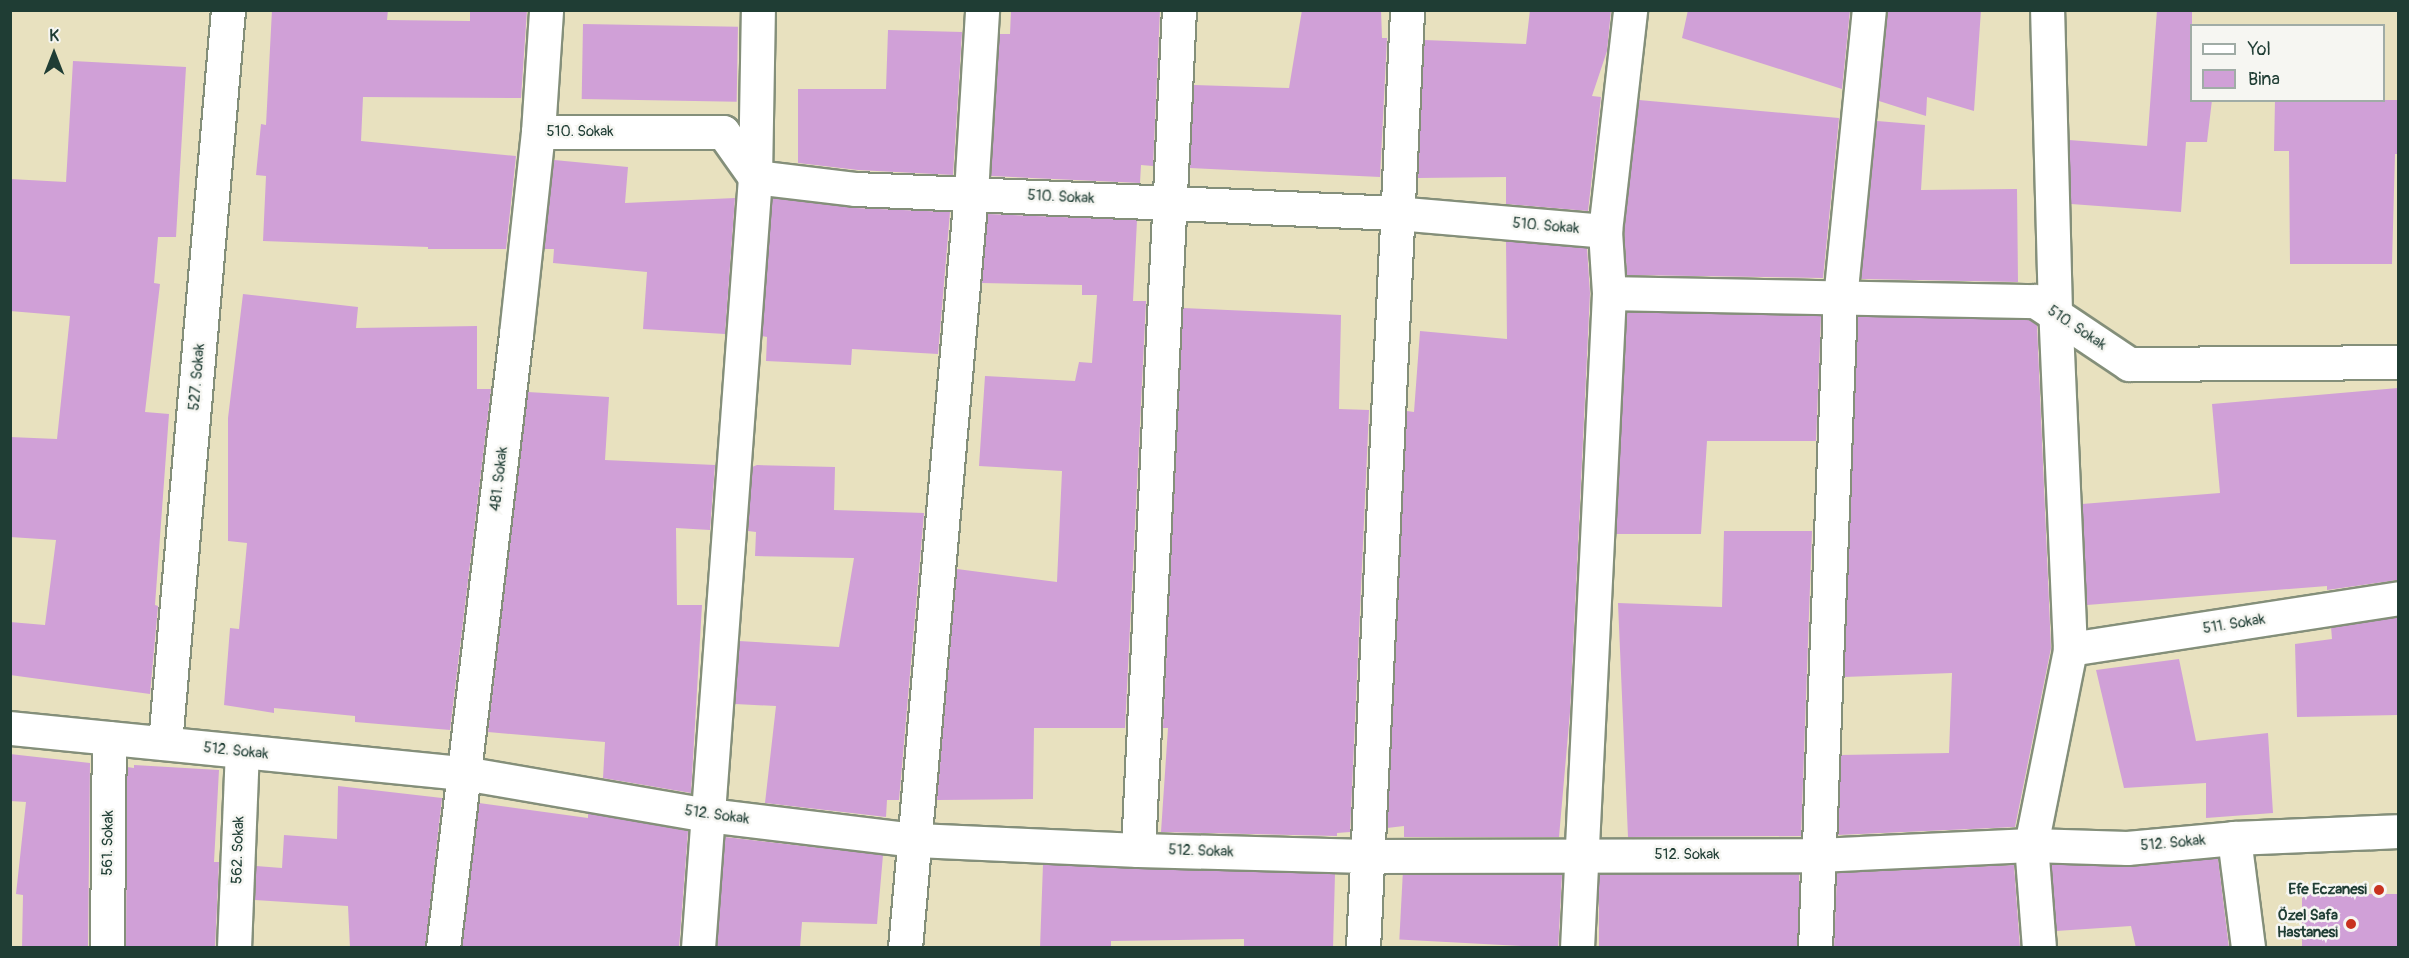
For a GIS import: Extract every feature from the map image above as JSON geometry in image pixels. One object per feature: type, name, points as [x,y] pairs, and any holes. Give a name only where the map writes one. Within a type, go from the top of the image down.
[{"type":"street","name":"527. Sokak","points":[[165,743],[228,10]]},
{"type":"street","name":"481. Sokak","points":[[443,948],[538,132],[546,10]]},
{"type":"street","points":[[698,948],[755,177],[758,10]]},
{"type":"street","points":[[905,948],[971,192],[982,10]]},
{"type":"street","points":[[1138,850],[1179,10]]},
{"type":"street","points":[[1363,948],[1407,10]]},
{"type":"street","points":[[1577,948],[1609,293],[1605,231],[1630,10]]},
{"type":"street","points":[[1815,948],[1840,299],[1869,10]]},
{"type":"street","points":[[2039,948],[2031,845],[2070,649],[2055,312],[2047,10]]},
{"type":"street","name":"510. Sokak","points":[[538,132],[723,132],[755,177],[856,189],[971,192],[1169,204],[1396,213],[1605,231]]},
{"type":"street","name":"510. Sokak","points":[[1609,293],[2035,302],[2055,312],[2129,364],[2398,362]]},
{"type":"street","name":"511. Sokak","points":[[2070,649],[2398,598]]},
{"type":"street","name":"512. Sokak","points":[[10,728],[464,773],[708,815],[916,840],[1138,850],[1366,856],[1818,855],[2031,845],[2127,848],[2234,837],[2398,831]]},
{"type":"street","name":"561. Sokak","points":[[107,948],[109,738]]},
{"type":"street","name":"562. Sokak","points":[[234,948],[242,752]]},
{"type":"street","points":[[2234,837],[2248,948]]},
{"type":"building","points":[[272,10],[388,10],[387,20],[470,21],[470,10],[527,10],[521,98],[363,97],[361,141],[516,156],[506,249],[428,249],[428,247],[263,241],[266,176],[256,175],[261,124],[266,125]]},
{"type":"building","points":[[1011,10],[1160,10],[1153,166],[1141,165],[1140,183],[991,176],[999,34],[1010,34]]},
{"type":"building","points":[[1302,10],[1381,10],[1382,38],[1387,38],[1380,177],[1190,168],[1194,85],[1289,88]]},
{"type":"building","points":[[1530,10],[1611,10],[1607,51],[1592,96],[1601,97],[1588,211],[1506,204],[1506,177],[1418,178],[1424,40],[1526,44]]},
{"type":"building","points":[[1688,10],[1850,10],[1842,89],[1682,38]]},
{"type":"building","points":[[1888,10],[1981,10],[1974,111],[1927,97],[1926,116],[1879,101]]},
{"type":"building","points":[[2157,10],[2192,10],[2190,102],[2212,102],[2207,142],[2186,142],[2181,212],[2071,204],[2069,140],[2147,146]]},
{"type":"building","points":[[583,24],[738,27],[737,102],[582,99]]},
{"type":"building","points":[[888,30],[962,32],[953,175],[858,170],[798,163],[798,89],[886,89]]},
{"type":"building","points":[[73,61],[186,67],[176,237],[158,237],[154,283],[160,284],[145,412],[169,414],[155,605],[158,606],[150,694],[10,675],[10,622],[45,625],[56,540],[10,537],[10,437],[57,439],[70,316],[10,311],[10,179],[66,182]]},
{"type":"building","points":[[1639,100],[1839,118],[1823,278],[1627,275],[1624,231]]},
{"type":"building","points":[[2398,100],[2398,154],[2395,154],[2392,264],[2290,264],[2289,151],[2274,151],[2275,102]]},
{"type":"building","points":[[1877,121],[1925,125],[1921,190],[2017,189],[2018,282],[1861,279]]},
{"type":"building","points":[[554,160],[628,167],[625,203],[735,198],[725,334],[643,329],[647,272],[553,263],[554,249],[544,249]]},
{"type":"building","points":[[772,198],[855,208],[950,212],[938,354],[852,349],[851,365],[766,361],[767,337],[762,336]]},
{"type":"building","points":[[988,214],[1137,220],[1133,301],[1146,301],[1125,728],[1034,728],[1033,799],[937,800],[957,569],[1057,582],[1062,471],[979,466],[985,376],[1075,381],[1079,362],[1092,363],[1097,295],[1082,295],[1082,285],[982,283]]},
{"type":"building","points":[[1506,241],[1587,248],[1590,293],[1570,712],[1559,837],[1404,837],[1404,826],[1387,828],[1407,411],[1414,412],[1420,331],[1507,339]]},
{"type":"building","points":[[243,294],[358,307],[356,328],[477,326],[477,389],[491,389],[450,730],[355,722],[355,716],[274,708],[274,713],[224,705],[230,628],[239,629],[247,543],[228,541],[228,418]]},
{"type":"building","points":[[1183,308],[1341,315],[1339,409],[1369,410],[1350,832],[1337,833],[1337,836],[1161,832],[1168,728],[1163,728]]},
{"type":"building","points":[[1627,312],[1821,316],[1816,441],[1707,441],[1701,534],[1616,534]]},
{"type":"building","points":[[1858,316],[2029,320],[2037,325],[2051,648],[2015,827],[1838,835],[1841,755],[1949,753],[1952,673],[1844,677]]},
{"type":"building","points":[[2398,388],[2398,580],[2327,590],[2327,586],[2087,605],[2082,504],[2220,493],[2212,404]]},
{"type":"building","points":[[528,392],[609,397],[605,460],[715,465],[710,530],[676,528],[677,605],[702,605],[691,793],[603,778],[605,742],[488,732]]},
{"type":"building","points":[[757,465],[835,467],[834,510],[924,513],[899,800],[887,800],[886,817],[765,803],[776,706],[735,704],[739,641],[839,647],[854,558],[755,556],[756,532],[748,531],[752,467]]},
{"type":"building","points":[[1724,531],[1812,531],[1801,836],[1628,837],[1618,603],[1722,607]]},
{"type":"building","points":[[2398,617],[2398,715],[2297,717],[2295,644],[2332,639],[2331,627]]},
{"type":"building","points":[[2179,659],[2196,741],[2268,733],[2273,813],[2206,818],[2206,783],[2124,788],[2096,670]]},
{"type":"building","points":[[10,754],[90,763],[88,948],[22,948],[23,895],[16,894],[26,802],[10,801]]},
{"type":"building","points":[[134,765],[219,770],[214,862],[219,862],[215,948],[126,948],[127,767],[134,768]]},
{"type":"building","points":[[338,786],[442,798],[425,948],[350,948],[348,906],[255,900],[256,866],[282,868],[284,835],[337,839]]},
{"type":"building","points":[[479,803],[588,818],[588,813],[688,831],[679,948],[462,948]]},
{"type":"building","points":[[725,837],[883,855],[877,924],[802,922],[800,948],[717,948]]},
{"type":"building","points":[[2218,858],[2229,948],[2136,948],[2131,926],[2056,931],[2051,864],[2129,867]]},
{"type":"building","points":[[1043,864],[1335,874],[1333,948],[1244,948],[1244,939],[1111,941],[1111,948],[1040,948]]},
{"type":"building","points":[[2014,865],[2020,948],[1834,948],[1837,873]]},
{"type":"building","points":[[1403,866],[1562,874],[1558,948],[1399,940]]},
{"type":"building","points":[[1599,874],[1799,874],[1799,948],[1599,948]]},
{"type":"building","name":"Özel Safa Hastanesi","points":[[2302,894],[2398,894],[2398,948],[2302,948]]},
{"type":"place","name":"Efe Eczanesi","points":[[2379,890]]},
{"type":"place","name":"Özel Safa Hastanesi","points":[[2351,924]]}]
